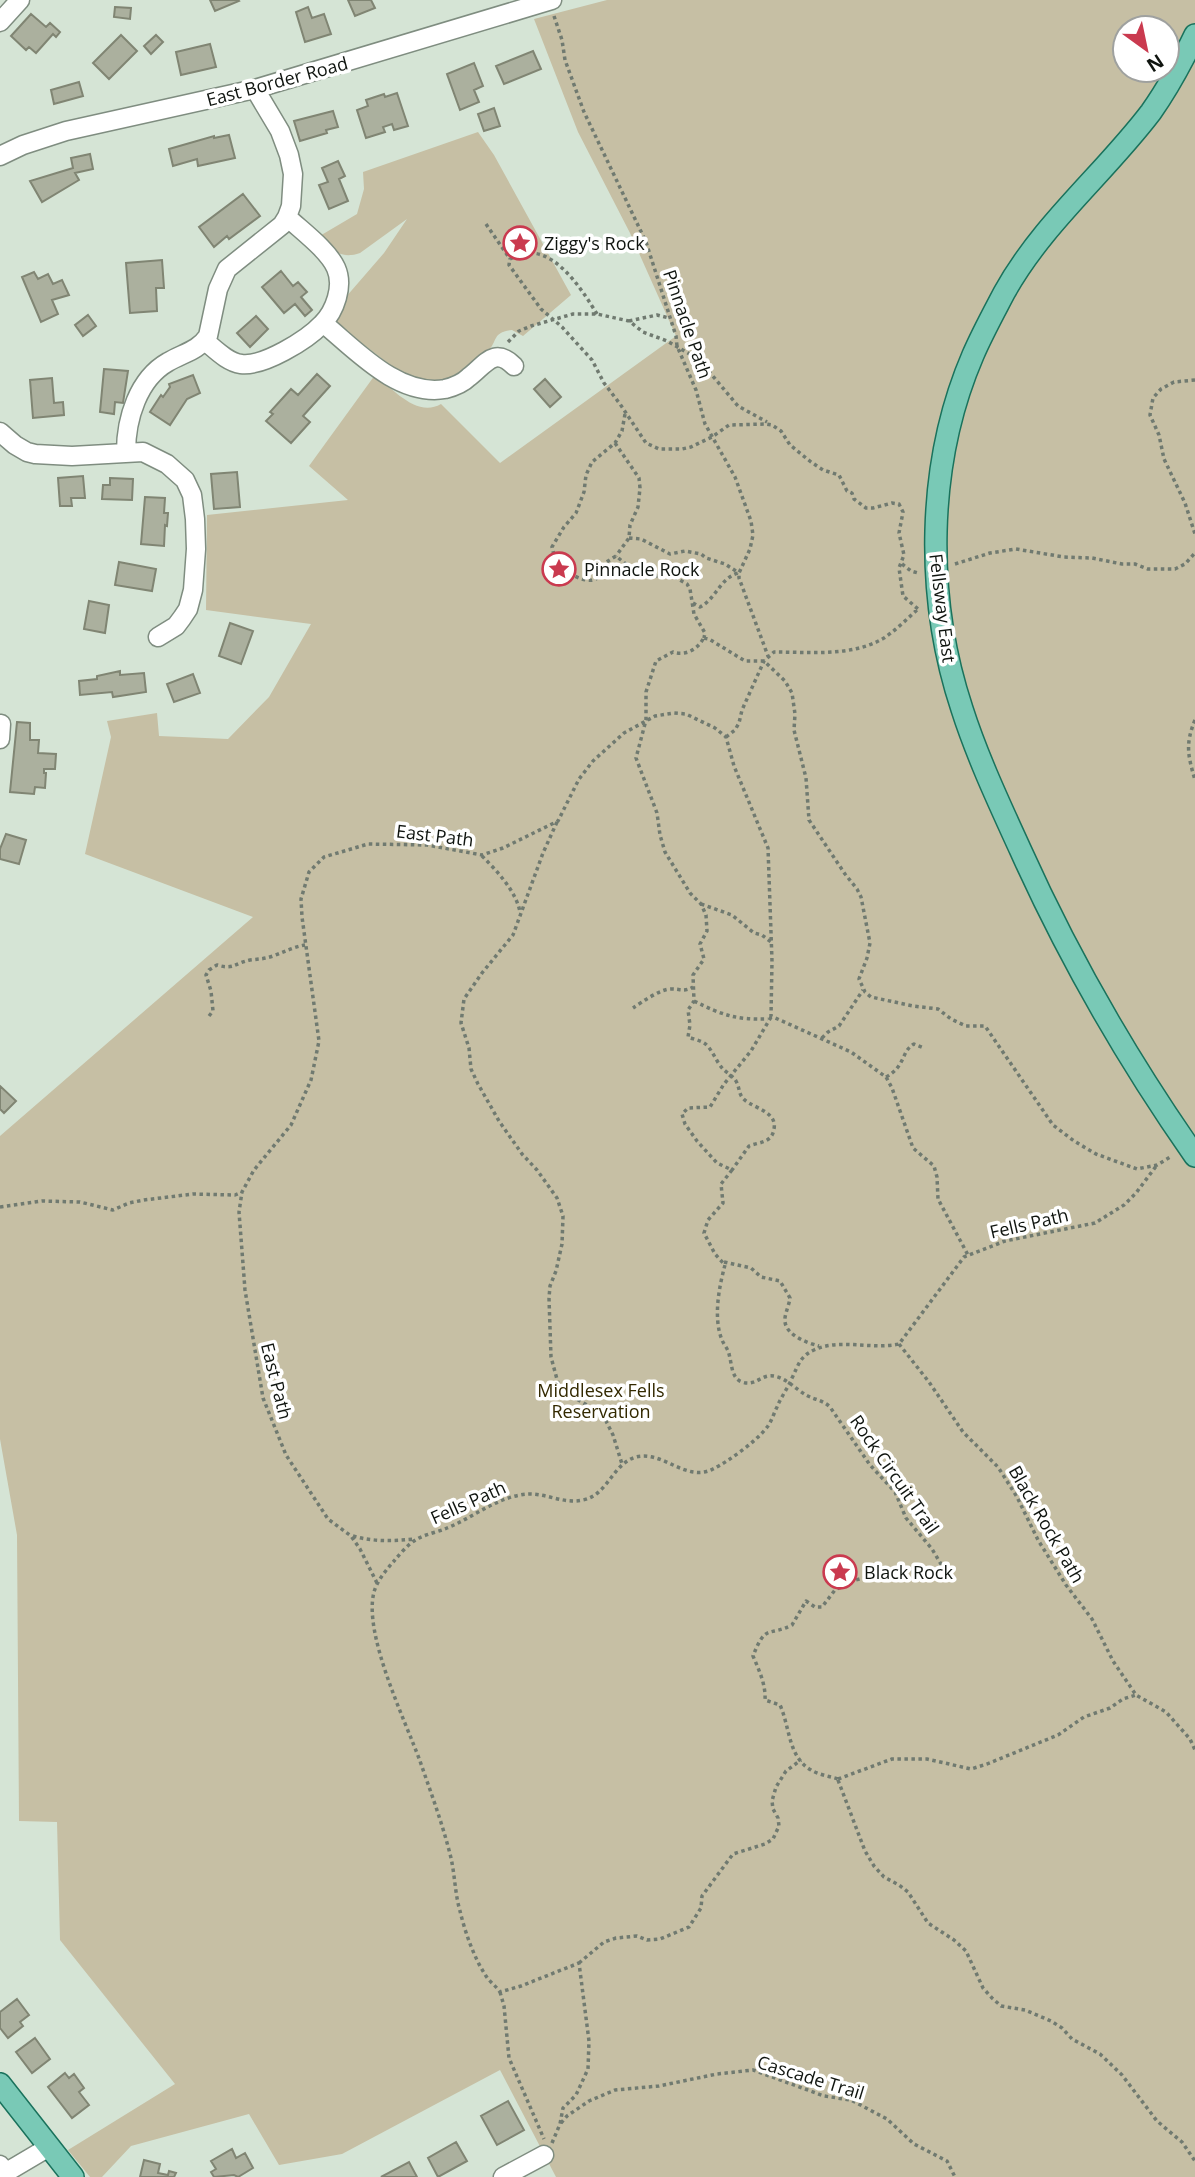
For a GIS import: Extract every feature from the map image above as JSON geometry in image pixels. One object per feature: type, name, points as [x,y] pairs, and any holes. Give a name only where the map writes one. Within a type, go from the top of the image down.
[{"type":"main road","name":"Fellsway East","points":[[1195,35],[1150,112],[1061,212],[1013,278],[986,328],[961,389],[943,458],[936,570],[946,648],[962,710],[1000,804],[1075,964],[1195,1156]]},
{"type":"main road","points":[[0,2086],[73,2177]]},
{"type":"street","points":[[0,22],[20,0]]},
{"type":"street","name":"East Border Road","points":[[0,156],[23,145],[66,131],[255,89],[550,1]]},
{"type":"street","points":[[126,452],[126,430],[144,385],[163,365],[192,351],[205,341],[218,289],[227,269],[287,218],[291,205],[292,165],[280,131],[255,89]]},
{"type":"street","points":[[205,341],[232,361],[250,364],[281,352],[323,323],[339,289],[336,268],[326,254],[287,218]]},
{"type":"street","points":[[323,323],[373,366],[403,382],[424,389],[442,389],[455,385],[498,356],[504,357],[514,366]]},
{"type":"street","points":[[0,432],[15,445],[35,454],[72,456],[143,452],[158,458],[188,485],[192,495],[196,549],[193,590],[188,609],[182,618],[176,626],[158,637]]},
{"type":"street","points":[[0,739],[1,724]]},
{"type":"street","points":[[0,2165],[5,2173],[49,2147]]},
{"type":"street","points":[[503,2177],[544,2155]]},
{"type":"path","name":"Pinnacle Path","points":[[550,1],[565,60],[584,112],[646,242],[665,298],[677,346],[696,390],[703,416],[734,477],[751,522],[751,549],[739,573]]},
{"type":"path","points":[[486,224],[530,295],[592,360],[604,383],[646,443],[659,449],[691,447],[729,425],[772,425]]},
{"type":"path","points":[[510,259],[528,253],[543,256],[572,276],[597,314]]},
{"type":"path","points":[[498,356],[514,335],[531,326],[573,314],[597,314],[629,321],[648,335],[677,346],[706,368],[738,406],[780,430],[790,445],[811,462],[823,470],[839,475],[847,491],[866,508],[899,504],[903,512],[899,533],[904,555],[899,568],[903,596],[918,608],[925,608],[939,601]]},
{"type":"path","points":[[629,321],[657,315],[669,318]]},
{"type":"path","points":[[1195,380],[1174,382],[1161,389],[1153,398],[1150,415],[1164,459],[1185,503],[1195,534]]},
{"type":"path","points":[[615,443],[639,478],[638,507],[630,525],[629,538],[616,556],[605,563],[596,579],[588,582],[561,565],[555,558],[552,547],[576,513],[592,462],[615,443],[622,432],[625,414]]},
{"type":"path","points":[[629,538],[641,539],[670,554],[685,551],[701,554],[739,573],[768,656]]},
{"type":"path","points":[[936,570],[990,553],[1016,549],[1135,564],[1148,569],[1180,567],[1195,553]]},
{"type":"path","points":[[616,556],[644,577],[664,573],[681,579],[690,589],[694,614],[705,633],[701,643],[690,652],[673,652],[656,661],[646,692],[646,720],[636,753],[637,762],[657,813],[665,852],[706,915],[708,931],[700,944],[704,959],[693,975],[694,1001],[688,1010],[688,1037],[706,1045],[737,1084],[737,1091],[748,1103],[761,1108],[771,1118],[774,1130],[766,1141],[748,1146],[721,1184],[723,1203],[708,1220],[705,1233],[715,1254],[724,1262],[751,1268],[761,1277],[780,1282],[790,1298],[785,1324],[800,1339],[821,1347]]},
{"type":"path","points":[[693,603],[703,606],[726,579],[739,573]]},
{"type":"path","points":[[726,737],[739,723],[742,710],[768,656],[774,652],[838,651],[872,643],[890,634],[918,608]]},
{"type":"path","points":[[704,638],[745,661],[764,661],[785,681],[792,693],[794,730],[806,778],[809,820],[860,897],[870,943],[859,979],[863,990],[839,1026],[822,1038]]},
{"type":"path","points":[[732,1170],[717,1163],[691,1134],[682,1116],[688,1108],[710,1107],[751,1051],[770,1018],[768,848],[734,766],[726,737],[715,728],[686,714],[664,714],[646,720],[624,733],[593,761],[579,779],[542,853],[513,935],[464,999],[461,1023],[469,1048],[471,1069],[499,1121],[557,1198],[563,1216],[562,1244],[549,1297],[551,1357],[558,1383],[566,1393],[587,1405],[606,1421],[622,1464],[643,1456],[685,1471],[700,1473],[713,1470],[753,1442],[768,1426],[797,1364],[810,1351],[821,1347],[899,1343]]},
{"type":"path","points":[[1195,720],[1189,736],[1188,754],[1195,780]]},
{"type":"path","name":"East Path","points":[[377,1583],[351,1536],[328,1519],[285,1455],[263,1398],[245,1290],[239,1212],[242,1192],[254,1170],[291,1125],[312,1080],[319,1041],[301,899],[309,872],[324,857],[368,844],[382,843],[427,845],[482,855],[522,840],[558,821]]},
{"type":"path","points":[[482,855],[504,880],[519,905],[521,914]]},
{"type":"path","points":[[701,904],[732,915],[754,933],[771,942]]},
{"type":"path","points":[[209,1016],[213,1011],[206,975],[209,970],[217,965],[235,967],[243,962],[271,957],[291,947],[305,945]]},
{"type":"path","points":[[633,1008],[669,989],[684,991],[694,987]]},
{"type":"path","name":"Fells Path","points":[[863,990],[880,1000],[938,1009],[966,1026],[985,1026],[1053,1125],[1096,1154],[1124,1166],[1137,1169],[1157,1165],[1124,1205],[1094,1223],[1004,1241],[968,1255],[957,1265],[899,1343]]},
{"type":"path","points":[[694,1001],[721,1014],[751,1020],[770,1018],[822,1038],[851,1052],[886,1077],[912,1148],[934,1166],[938,1199],[968,1255]]},
{"type":"path","points":[[886,1077],[899,1068],[907,1048],[914,1044],[924,1048]]},
{"type":"path","points":[[0,1208],[42,1200],[80,1202],[113,1210],[144,1200],[192,1194],[235,1195],[242,1192]]},
{"type":"path","name":"Rock Circuit Trail","points":[[724,1262],[717,1317],[735,1376],[744,1383],[772,1376],[830,1407],[870,1465],[895,1492],[906,1518],[932,1549],[945,1571],[939,1574],[917,1571],[888,1572],[852,1581],[835,1590],[822,1607],[815,1607],[806,1601],[792,1625],[778,1628],[761,1637],[753,1656],[766,1693],[765,1700],[780,1705],[790,1740],[800,1760]]},
{"type":"path","name":"Black Rock Path","points":[[899,1343],[963,1432],[998,1467],[1017,1497],[1038,1541],[1092,1619],[1113,1661],[1136,1695],[1166,1712],[1190,1739],[1195,1750]]},
{"type":"path","name":"Fells Path","points":[[500,1992],[487,1977],[459,1910],[456,1883],[437,1809],[401,1716],[379,1647],[371,1613],[374,1592],[377,1583],[399,1555],[416,1539],[449,1528],[490,1506],[518,1495],[541,1495],[571,1502],[590,1498],[603,1488],[622,1464]]},
{"type":"path","points":[[351,1536],[367,1540],[416,1539]]},
{"type":"path","points":[[544,2155],[544,2136],[509,2058],[500,1992],[579,1964],[604,1942],[637,1936],[648,1940],[660,1939],[689,1927],[701,1909],[702,1896],[733,1854],[773,1839],[779,1826],[772,1801],[776,1787],[786,1771],[800,1760],[814,1772],[838,1779],[892,1759],[927,1759],[971,1769],[1058,1735],[1084,1717],[1136,1695]]},
{"type":"path","points":[[838,1779],[865,1851],[874,1866],[884,1877],[908,1892],[928,1923],[966,1951],[983,1988],[992,1998],[1002,2006],[1025,2010],[1051,2021],[1072,2039],[1100,2054],[1122,2075],[1157,2121],[1182,2142],[1195,2161]]},
{"type":"path","points":[[544,2155],[556,2136],[563,2108],[576,2095],[588,2069],[589,2041],[579,1964]]},
{"type":"path","name":"Cascade Trail","points":[[560,2124],[567,2116],[604,2093],[753,2070],[824,2096],[851,2100],[887,2119],[914,2144],[947,2161],[955,2177]]},
{"type":"green space","name":"Middlesex Fells Reservation","points":[[607,0],[1195,0],[1195,2177],[556,2177],[500,2070],[342,2154],[279,2165],[249,2114],[131,2146],[102,2177],[90,2177],[68,2150],[175,2084],[60,1940],[57,1822],[19,1821],[17,1535],[0,1439],[0,1136],[253,917],[85,854],[111,737],[107,721],[157,713],[159,736],[228,739],[269,697],[311,624],[206,610],[207,515],[348,500],[309,466],[375,375],[414,405],[432,407],[441,404],[500,463],[676,336],[630,233],[578,132],[534,19]]},
{"type":"green space","points":[[478,132],[494,155],[571,295],[523,336],[512,330],[498,335],[484,355],[436,387],[415,384],[333,321],[339,305],[384,253],[407,219],[360,253],[353,255],[337,252],[318,237],[357,214],[364,189],[363,172]]},
{"type":"building","points":[[210,0],[238,0],[239,1],[215,11]]},
{"type":"building","points":[[348,0],[371,0],[375,8],[355,16]]},
{"type":"building","points":[[115,7],[131,8],[130,19],[114,17]]},
{"type":"building","points":[[308,7],[312,18],[324,14],[331,34],[305,42],[296,12]]},
{"type":"building","points":[[31,14],[46,27],[50,23],[60,32],[56,37],[53,34],[36,53],[29,47],[26,50],[11,36]]},
{"type":"building","points":[[121,35],[137,51],[109,79],[93,63]]},
{"type":"building","points":[[156,35],[163,42],[151,54],[144,46]]},
{"type":"building","points":[[210,44],[216,67],[181,75],[176,52]]},
{"type":"building","points":[[533,51],[541,69],[504,84],[496,66]]},
{"type":"building","points":[[474,63],[483,86],[474,90],[479,102],[460,110],[447,74]]},
{"type":"building","points":[[79,82],[83,96],[54,104],[51,90]]},
{"type":"building","points":[[397,93],[408,126],[394,130],[392,124],[383,127],[385,132],[366,138],[357,110],[368,106],[366,100]]},
{"type":"building","points":[[494,108],[500,126],[484,131],[478,114]]},
{"type":"building","points":[[333,111],[338,127],[300,141],[294,121]]},
{"type":"building","points":[[229,135],[235,158],[198,166],[197,159],[173,166],[169,149],[214,136]]},
{"type":"building","points":[[90,154],[93,169],[75,173],[79,180],[42,202],[30,181],[73,168],[71,158]]},
{"type":"building","points":[[338,161],[345,176],[339,179],[348,201],[329,209],[319,185],[328,182],[322,168]]},
{"type":"building","points":[[243,194],[260,216],[214,247],[199,227]]},
{"type":"building","points":[[162,260],[164,288],[156,288],[157,311],[130,313],[126,263]]},
{"type":"building","points":[[281,271],[293,286],[298,282],[307,292],[301,297],[312,310],[305,316],[295,304],[284,313],[262,287]]},
{"type":"building","points":[[34,272],[38,279],[48,274],[53,284],[62,280],[69,295],[52,300],[58,314],[41,322],[22,277]]},
{"type":"building","points":[[88,315],[96,326],[83,336],[75,325]]},
{"type":"building","points":[[256,316],[268,329],[250,347],[237,333]]},
{"type":"building","points":[[104,369],[128,371],[123,403],[115,402],[114,414],[100,412]]},
{"type":"building","points":[[317,374],[330,386],[303,416],[310,422],[291,443],[266,421],[273,414],[270,412],[291,389],[298,395]]},
{"type":"building","points":[[193,375],[200,393],[187,399],[170,425],[150,412],[170,387],[169,384]]},
{"type":"building","points":[[52,378],[54,403],[63,402],[64,415],[33,418],[30,380]]},
{"type":"building","points":[[545,379],[561,397],[550,407],[534,389]]},
{"type":"building","points":[[237,472],[240,507],[214,509],[211,474]]},
{"type":"building","points":[[83,476],[85,498],[71,498],[72,506],[60,506],[58,478]]},
{"type":"building","points":[[110,478],[133,479],[132,500],[102,499],[103,485],[110,485]]},
{"type":"building","points":[[145,497],[165,498],[164,513],[168,513],[164,546],[141,544]]},
{"type":"building","points":[[119,562],[156,569],[152,591],[115,585]]},
{"type":"building","points":[[89,601],[109,605],[105,633],[84,629]]},
{"type":"building","points":[[230,623],[253,631],[241,664],[219,656]]},
{"type":"building","points":[[120,671],[120,675],[144,673],[146,692],[113,697],[112,692],[80,695],[79,681],[97,679],[97,676]]},
{"type":"building","points":[[193,674],[200,693],[174,702],[167,684]]},
{"type":"building","points":[[17,722],[30,723],[30,740],[39,740],[38,753],[56,754],[55,769],[44,769],[45,788],[35,787],[34,794],[10,792]]},
{"type":"building","points":[[6,834],[26,840],[19,864],[0,859],[0,849]]},
{"type":"building","points":[[0,1086],[16,1101],[4,1113],[0,1109]]},
{"type":"building","points":[[17,1999],[29,2015],[20,2022],[23,2026],[8,2038],[0,2028],[0,2012]]},
{"type":"building","points":[[35,2038],[50,2059],[32,2073],[16,2052]]},
{"type":"building","points":[[65,2073],[69,2078],[74,2074],[84,2088],[79,2092],[89,2105],[72,2118],[48,2087]]},
{"type":"building","points":[[508,2101],[524,2130],[497,2145],[481,2116]]},
{"type":"building","points":[[456,2142],[467,2161],[438,2177],[428,2158]]},
{"type":"building","points":[[232,2149],[236,2158],[245,2153],[253,2168],[238,2177],[214,2177],[211,2172],[216,2169],[211,2161]]},
{"type":"building","points":[[144,2160],[160,2164],[158,2173],[176,2173],[174,2177],[140,2177]]},
{"type":"building","points":[[409,2162],[417,2177],[381,2177]]},
{"type":"place","name":"Ziggy's Rock","points":[[520,243]]},
{"type":"place","name":"Pinnacle Rock","points":[[559,569]]},
{"type":"place","name":"Black Rock","points":[[840,1572]]}]
